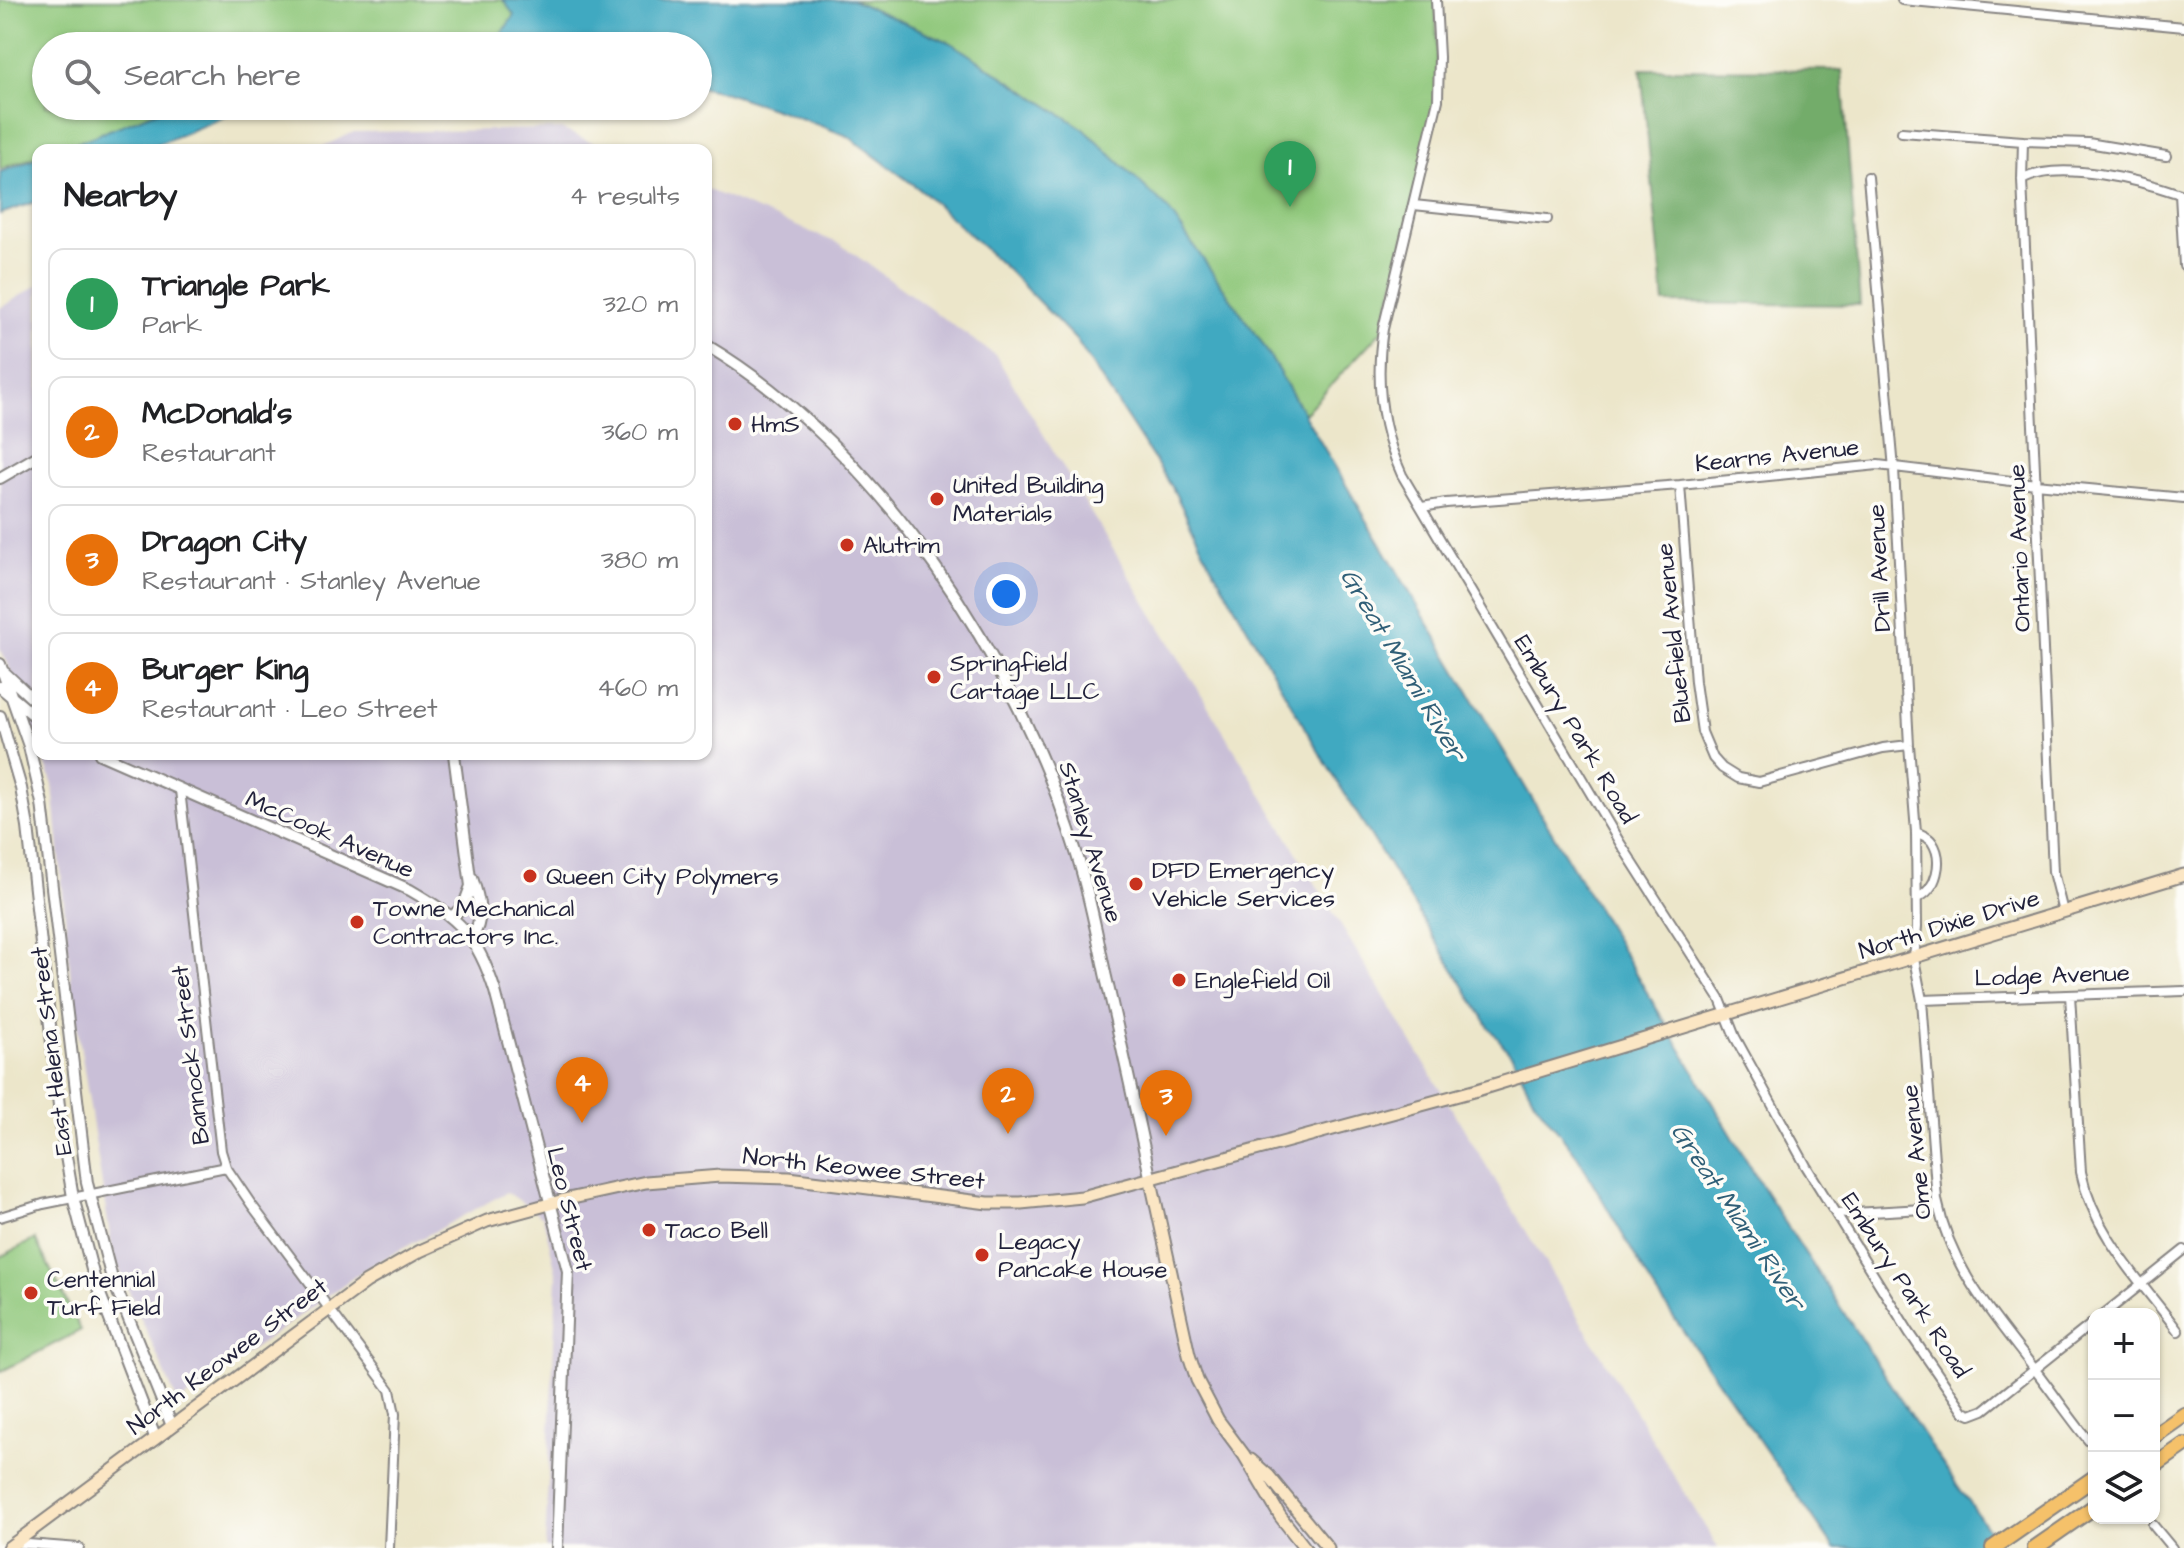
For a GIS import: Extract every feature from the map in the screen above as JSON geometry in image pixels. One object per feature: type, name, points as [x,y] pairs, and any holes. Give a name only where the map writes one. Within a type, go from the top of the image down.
[{"type":"highway","points":[[2160,1432],[2184,1415]]},
{"type":"highway","points":[[2160,1462],[2184,1445]]},
{"type":"highway","points":[[1993,1548],[2088,1482]]},
{"type":"highway","points":[[2035,1548],[2088,1511]]},
{"type":"main road","name":"North Dixie Drive","points":[[1611,1050],[2184,875]]},
{"type":"main road","name":"North Keowee Street","points":[[11,1546],[328,1308],[396,1263],[487,1221],[646,1182],[720,1176],[789,1178],[962,1200],[1014,1203],[1082,1197],[1151,1181],[1611,1050]]},
{"type":"main road","name":"Stanley Avenue","points":[[1151,1181],[1191,1365],[1208,1404],[1244,1455],[1280,1516],[1305,1548]]},
{"type":"main road","name":"Stanley Avenue","points":[[1244,1455],[1268,1475],[1328,1548]]},
{"type":"street","name":"Embury Park Road","points":[[1436,0],[1438,100],[1383,329],[1378,380],[1389,443],[1402,475],[1588,791],[1720,999],[1735,1037],[1836,1214],[1909,1332],[1964,1412],[1970,1415],[1984,1410],[2036,1370]]},
{"type":"street","points":[[1902,0],[2184,27]]},
{"type":"street","points":[[1902,132],[2088,143],[2166,156]]},
{"type":"street","name":"Ontario Avenue","points":[[2023,141],[2022,180],[2053,872],[2063,912]]},
{"type":"street","points":[[2022,180],[2039,172],[2071,172],[2117,178],[2180,194],[2184,266]]},
{"type":"street","name":"Drill Avenue","points":[[1868,177],[1894,469],[1916,832],[1914,959]]},
{"type":"street","points":[[1414,205],[1547,219]]},
{"type":"street","name":"Stanley Avenue","points":[[712,349],[804,419],[860,475],[935,567],[1001,670],[1051,776],[1079,858],[1151,1181]]},
{"type":"street","points":[[0,478],[32,459]]},
{"type":"street","name":"Kearns Avenue","points":[[1422,507],[1878,465],[2184,498]]},
{"type":"street","name":"Bluefield Avenue","points":[[1680,485],[1694,668],[1702,732],[1713,758],[1738,778],[1759,782],[1883,748],[1909,745]]},
{"type":"street","points":[[2,668],[32,698]]},
{"type":"street","name":"East Helena Street","points":[[2,668],[32,759]]},
{"type":"street","points":[[0,687],[32,714]]},
{"type":"street","name":"East Helena Street","points":[[0,716],[25,807],[73,1197],[95,1281],[155,1437]]},
{"type":"street","name":"East Helena Street","points":[[32,760],[42,803],[89,1194],[111,1275],[172,1426]]},
{"type":"street","name":"McCook Avenue","points":[[113,760],[410,890],[452,917]]},
{"type":"street","points":[[455,760],[470,873],[480,910],[479,924],[472,937]]},
{"type":"street","name":"Bannock Street","points":[[180,790],[218,1138],[226,1167],[381,1377],[394,1404],[389,1548]]},
{"type":"street","points":[[1916,832],[1934,844],[1937,863],[1932,889],[1917,898]]},
{"type":"street","points":[[452,917],[468,896],[470,873]]},
{"type":"street","name":"Leo Street","points":[[452,917],[480,950],[495,991],[569,1284],[557,1548]]},
{"type":"street","points":[[40,938],[58,936]]},
{"type":"street","name":"Ome Avenue","points":[[1914,959],[1922,1000],[1938,1205],[1955,1253],[1983,1305],[2088,1440]]},
{"type":"street","name":"Lodge Avenue","points":[[1922,1000],[2184,991]]},
{"type":"street","points":[[2070,995],[2081,1172],[2085,1192],[2102,1229],[2178,1331]]},
{"type":"street","points":[[56,1074],[73,1072]]},
{"type":"street","points":[[0,1217],[73,1197],[226,1167]]},
{"type":"street","points":[[1836,1214],[1923,1209],[1938,1205]]},
{"type":"street","points":[[2112,1308],[2184,1250]]},
{"type":"street","points":[[2036,1370],[2088,1327]]},
{"type":"street","points":[[2153,1525],[2172,1548]]},
{"type":"street","points":[[11,1546],[79,1548]]},
{"type":"shaded area","points":[[561,129],[597,144],[328,144],[354,132]]},
{"type":"shaded area","points":[[712,191],[840,244],[996,356],[1718,1548],[545,1548],[557,1276],[543,1217],[507,1192],[365,1269],[178,1403],[113,1255],[72,992],[53,785],[44,760],[712,760]]},
{"type":"shaded area","points":[[32,289],[32,728],[0,649],[0,308]]},
{"type":"green space","points":[[0,0],[503,0],[515,14],[503,32],[32,32],[32,120],[135,120],[74,144],[32,144],[32,158],[0,169]]},
{"type":"green space","points":[[852,0],[1436,0],[1438,100],[1383,329],[1304,414],[1260,340],[1167,209],[1084,129],[951,43]]},
{"type":"green space","points":[[1641,69],[1842,70],[1860,305],[1664,303]]},
{"type":"green space","name":"Centennial Turf Field","points":[[35,1239],[81,1330],[0,1372],[0,1257]]},
{"type":"water","name":"Great Miami River","points":[[503,0],[852,0],[951,43],[1084,129],[1167,208],[1260,340],[1766,1193],[1937,1456],[2001,1548],[1834,1548],[1654,1289],[1578,1157],[1534,1100],[1512,1056],[1489,1027],[1319,752],[1208,560],[1172,487],[1076,340],[1009,271],[923,192],[848,136],[712,90],[712,32],[503,32],[514,15]]},
{"type":"water","points":[[135,120],[216,120],[158,144],[73,144]]},
{"type":"water","points":[[32,160],[32,203],[0,214],[0,172]]},
{"type":"place","name":"Triangle Park","points":[[1290,207]]},
{"type":"place","name":"HmS","points":[[735,424]]},
{"type":"place","name":"United Building Materials","points":[[937,499]]},
{"type":"place","name":"Alutrim","points":[[847,545]]},
{"type":"place","name":"Springfield Cartage LLC","points":[[934,677]]},
{"type":"place","name":"Queen City Polymers","points":[[530,876]]},
{"type":"place","name":"DFD Emergency Vehicle Services","points":[[1136,884]]},
{"type":"place","name":"Towne Mechanical Contractors Inc.","points":[[357,922]]},
{"type":"place","name":"Englefield Oil","points":[[1179,980]]},
{"type":"place","name":"Burger King","points":[[582,1123]]},
{"type":"place","name":"McDonald's","points":[[1008,1134]]},
{"type":"place","name":"Dragon City","points":[[1166,1136]]},
{"type":"place","name":"Taco Bell","points":[[649,1230]]},
{"type":"place","name":"Legacy Pancake House","points":[[982,1255]]},
{"type":"place","name":"Centennial Turf Field","points":[[31,1293]]}]
